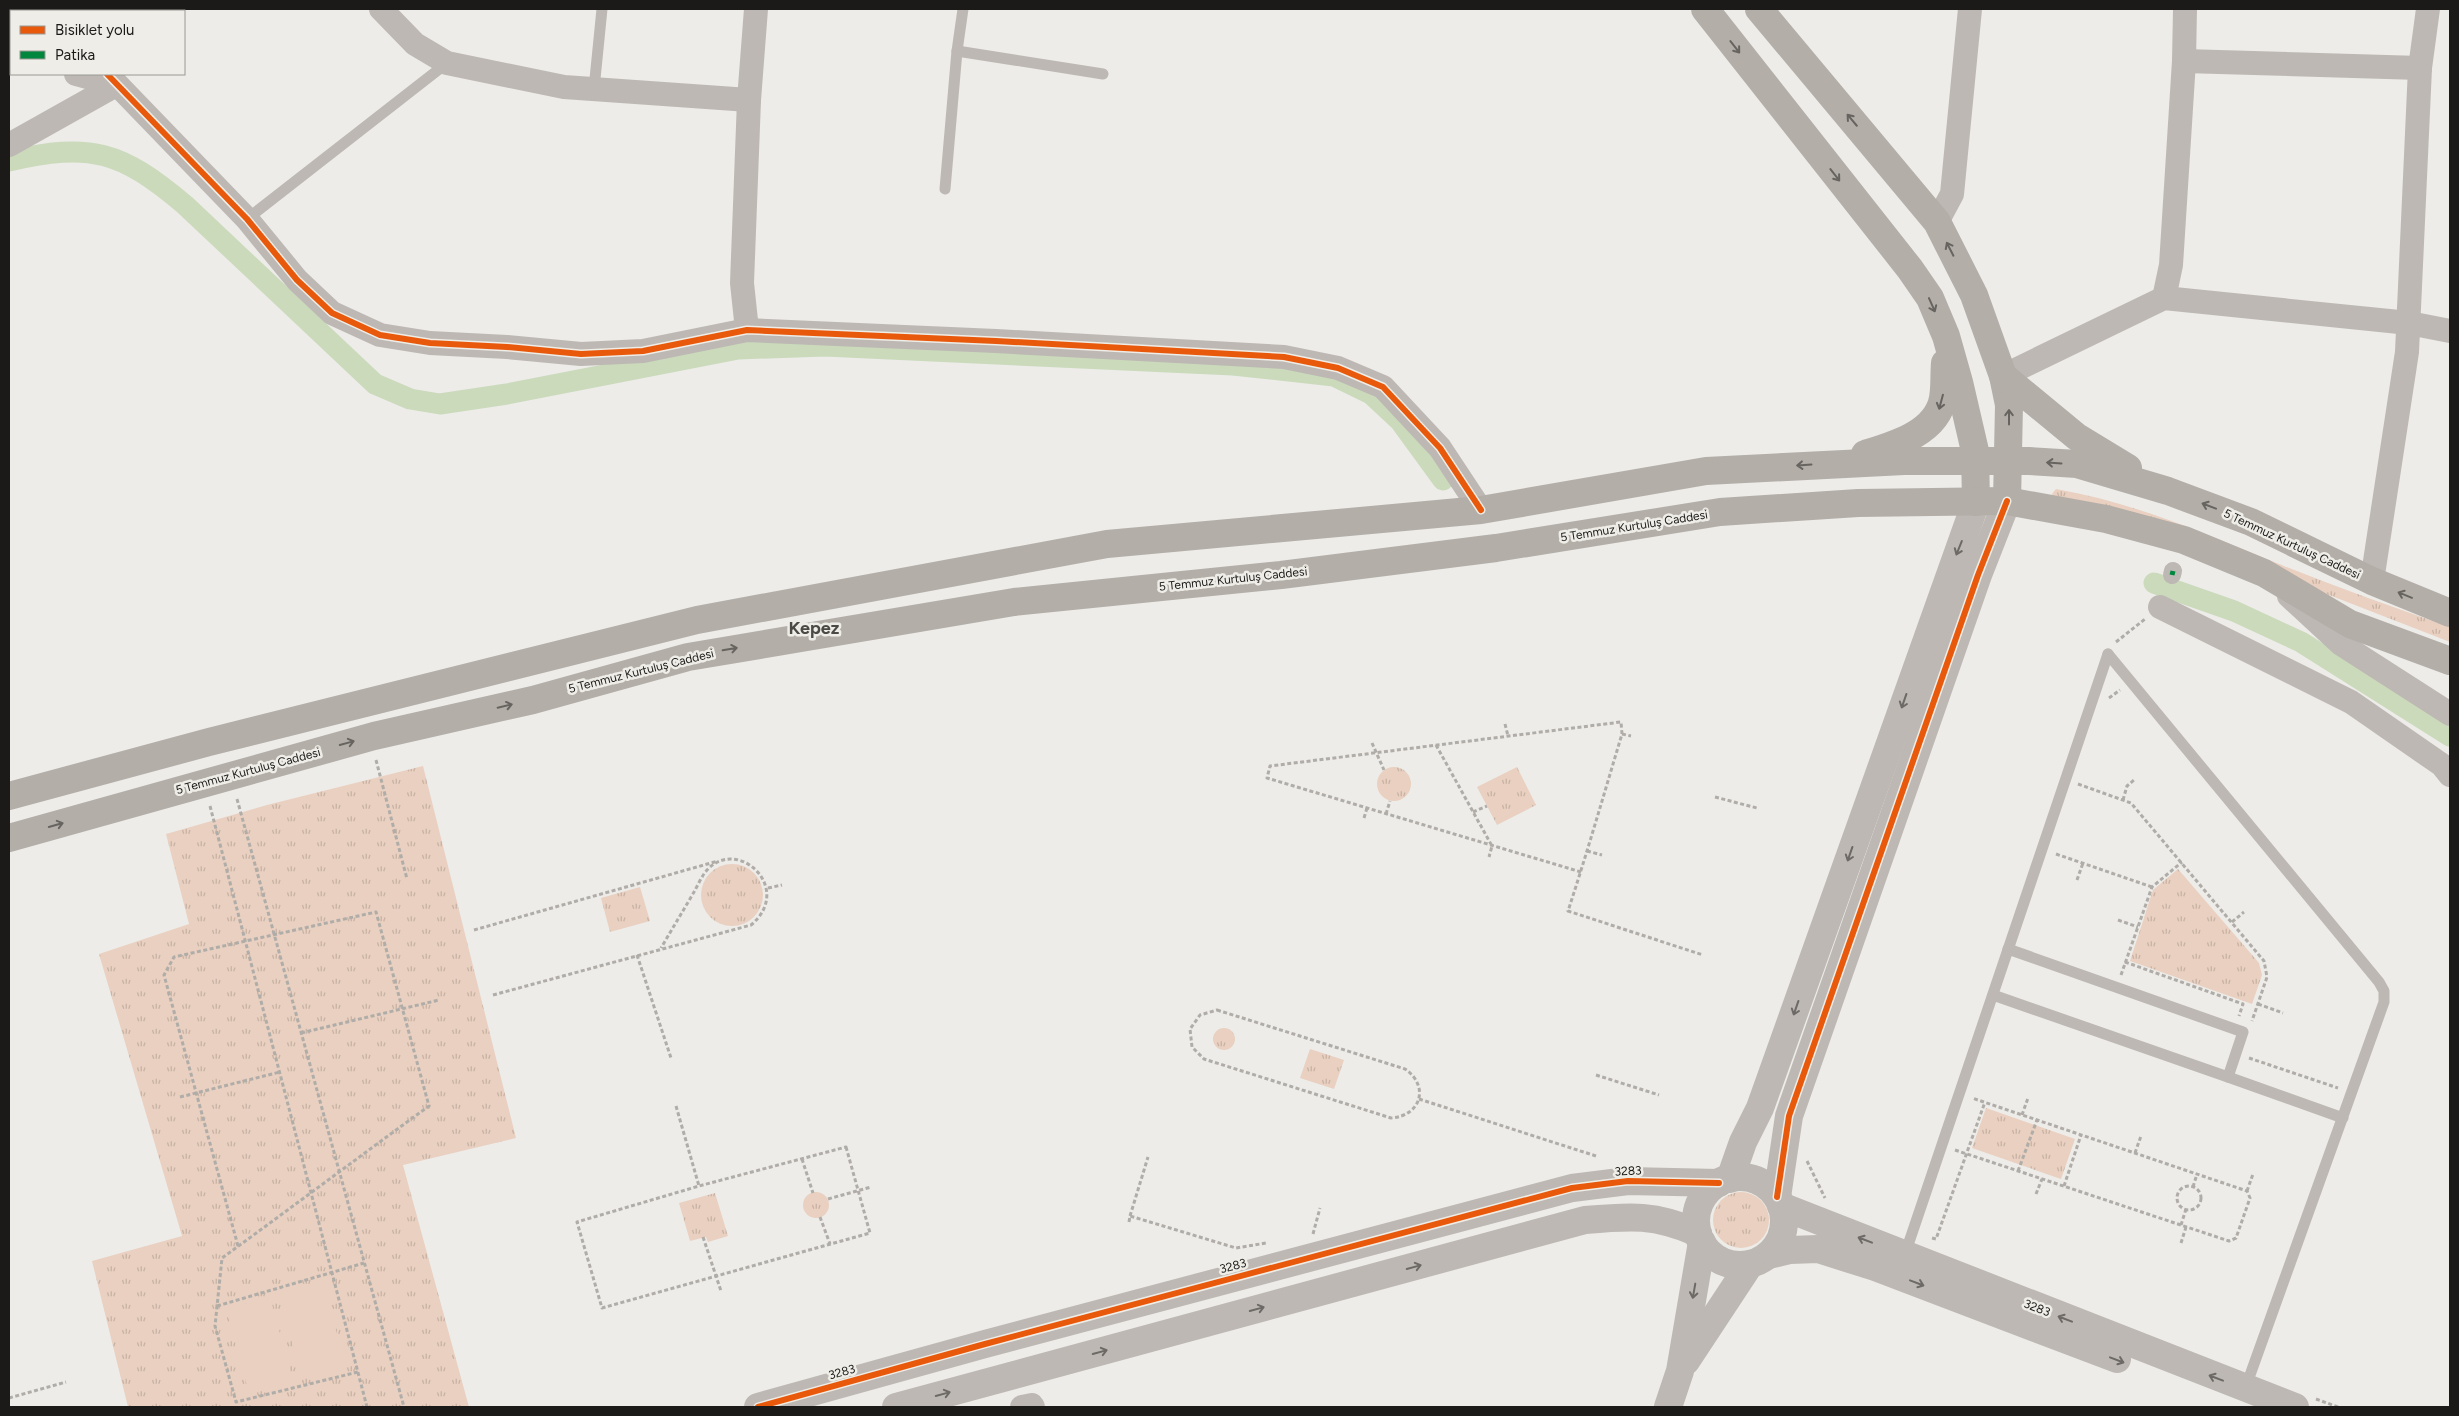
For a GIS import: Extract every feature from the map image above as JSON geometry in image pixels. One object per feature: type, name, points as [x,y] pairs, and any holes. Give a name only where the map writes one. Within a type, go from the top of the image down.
[{"type":"main road","points":[[1704,9],[1910,269],[1930,298],[1946,336],[1959,382],[1975,461],[1976,502]]},
{"type":"main road","points":[[1768,14],[1937,222],[1974,295],[2003,376],[2009,405],[2007,501]]},
{"type":"main road","points":[[1836,463],[1898,444],[1923,428],[1938,414],[1943,398],[1946,336]]},
{"type":"main road","points":[[2003,376],[2077,437],[2106,456],[2168,491]]},
{"type":"main road","name":"5 Temmuz Kurtuluş Caddesi","points":[[9,796],[209,742],[697,620],[1107,544],[1481,510],[1706,471],[1836,463],[2009,461],[2077,464],[2168,491],[2251,522],[2372,581],[2450,613]]},
{"type":"main road","name":"5 Temmuz Kurtuluş Caddesi","points":[[9,838],[374,736],[533,700],[688,657],[796,637],[1014,602],[1281,575],[1496,548],[1720,512],[1858,503],[2007,501],[2106,519],[2184,540],[2264,573],[2350,624],[2450,661]]},
{"type":"street","points":[[381,9],[415,44],[447,63],[564,87],[749,100]]},
{"type":"street","points":[[747,330],[742,283],[749,100],[756,9]]},
{"type":"street","points":[[1937,222],[1952,194],[1970,9]]},
{"type":"street","points":[[2164,298],[2171,265],[2184,61],[2185,9]]},
{"type":"street","points":[[2372,581],[2407,352],[2420,68],[2428,9]]},
{"type":"street","points":[[2184,61],[2420,68]]},
{"type":"street","points":[[83,75],[112,79],[247,219],[297,280],[332,313],[380,335],[430,344],[507,347],[581,354],[643,351],[747,330],[1284,357],[1338,368],[1383,386],[1440,448],[1481,510]]},
{"type":"street","points":[[9,145],[112,79]]},
{"type":"street","points":[[2003,376],[2164,298],[2409,323],[2450,331]]},
{"type":"street","points":[[1680,1371],[1759,1260],[1776,1247],[1783,1232],[1784,1216],[1779,1201],[1789,1116],[1978,575],[2007,501]]},
{"type":"street","points":[[1725,1181],[1760,1108],[1976,502]]},
{"type":"street","points":[[2264,573],[2341,644],[2450,714]]},
{"type":"street","points":[[2160,607],[2351,702],[2442,766],[2450,775]]},
{"type":"street","points":[[1668,1407],[1680,1371],[1700,1238],[1697,1219],[1700,1204],[1711,1188],[1725,1181],[1740,1178],[1761,1183],[1779,1201]]},
{"type":"street","name":"3283","points":[[758,1407],[995,1341],[1572,1188],[1628,1181],[1725,1181]]},
{"type":"street","name":"3283","points":[[1779,1201],[1906,1250],[2244,1398]]},
{"type":"street","points":[[896,1407],[1585,1220],[1629,1216],[1672,1222],[1700,1238],[1708,1251],[1722,1261],[1738,1265],[1759,1260]]},
{"type":"street","name":"3283","points":[[1759,1260],[1790,1250],[1818,1249],[1875,1267],[2244,1398],[2303,1402]]},
{"type":"street","points":[[1022,1407],[1032,1404],[1033,1407]]},
{"type":"lane","points":[[594,89],[602,9]]},
{"type":"lane","points":[[945,189],[957,51],[963,9]]},
{"type":"lane","points":[[957,51],[1103,74]]},
{"type":"lane","points":[[247,219],[447,63]]},
{"type":"lane","points":[[1906,1250],[2108,654]]},
{"type":"lane","points":[[2108,654],[2380,982],[2384,991],[2384,1002],[2337,1116],[2244,1398]]},
{"type":"lane","points":[[2008,949],[2118,982],[2243,1032],[2228,1077]]},
{"type":"lane","points":[[1993,995],[2337,1116]]},
{"type":"path","points":[[2108,654],[2112,645],[2160,607]]},
{"type":"path","points":[[2104,666],[2128,696]]},
{"type":"path","points":[[1581,872],[1267,778],[1270,766],[1621,722],[1622,734],[1581,872],[1568,911],[1704,954]]},
{"type":"path","points":[[1505,724],[1508,736]]},
{"type":"path","points":[[1622,734],[1631,736]]},
{"type":"path","points":[[1372,744],[1384,770]]},
{"type":"path","points":[[1436,745],[1492,846],[1489,857]]},
{"type":"path","points":[[367,763],[385,758]]},
{"type":"path","points":[[376,760],[407,879]]},
{"type":"path","points":[[2066,780],[2131,803],[2264,960],[2267,977],[2252,1021],[2243,1032]]},
{"type":"path","points":[[2123,800],[2127,786],[2134,780]]},
{"type":"path","points":[[228,801],[246,796]]},
{"type":"path","points":[[1715,797],[1756,808]]},
{"type":"path","points":[[237,799],[404,1407]]},
{"type":"path","points":[[1386,814],[1390,801]]},
{"type":"path","points":[[206,808],[219,804]]},
{"type":"path","points":[[210,806],[367,1407]]},
{"type":"path","points":[[1473,812],[1487,806]]},
{"type":"path","points":[[1364,818],[1367,808]]},
{"type":"path","points":[[1587,851],[1602,855]]},
{"type":"path","points":[[2052,862],[2055,854],[2152,887]]},
{"type":"path","points":[[474,930],[723,860],[738,859],[753,867],[768,888],[766,908],[761,917],[751,926],[661,948],[493,995]]},
{"type":"path","points":[[661,948],[708,868],[723,860]]},
{"type":"path","points":[[2118,982],[2152,887],[2182,862]]},
{"type":"path","points":[[2077,880],[2083,863]]},
{"type":"path","points":[[768,888],[782,885]]},
{"type":"path","points":[[238,1246],[164,975],[174,957],[376,912],[429,1106],[222,1258],[215,1326],[236,1402],[358,1372]]},
{"type":"path","points":[[2232,922],[2244,912]]},
{"type":"path","points":[[2118,920],[2138,927]]},
{"type":"path","points":[[637,955],[671,1058]]},
{"type":"path","points":[[2125,962],[2243,1004],[2239,1016],[2252,1021]]},
{"type":"path","points":[[2112,973],[2118,982]]},
{"type":"path","points":[[301,1033],[439,1000]]},
{"type":"path","points":[[2258,1004],[2283,1014]]},
{"type":"path","points":[[1217,1010],[1405,1069],[1417,1080],[1419,1087],[1418,1099],[1413,1109],[1399,1117],[1391,1118],[1204,1059],[1192,1047],[1190,1029],[1200,1015],[1217,1010]]},
{"type":"path","points":[[2246,1057],[2340,1089],[2337,1116]]},
{"type":"path","points":[[180,1097],[280,1072]]},
{"type":"path","points":[[1596,1075],[1659,1095]]},
{"type":"path","points":[[1960,1094],[2247,1191]]},
{"type":"path","points":[[2022,1115],[2028,1098]]},
{"type":"path","points":[[1418,1099],[1596,1156]]},
{"type":"path","points":[[1906,1250],[1918,1249],[1922,1236],[1936,1239],[1985,1102]]},
{"type":"path","points":[[676,1106],[699,1186]]},
{"type":"path","points":[[2018,1171],[2037,1120]]},
{"type":"path","points":[[2064,1186],[2081,1135]]},
{"type":"path","points":[[2135,1153],[2141,1136]]},
{"type":"path","points":[[1942,1145],[2229,1241],[2236,1238],[2250,1198],[2247,1191],[2253,1174]]},
{"type":"path","points":[[846,1147],[870,1233],[602,1308],[577,1222],[699,1186],[846,1147]]},
{"type":"path","points":[[1803,1154],[1826,1201]]},
{"type":"path","points":[[1129,1222],[1148,1157]]},
{"type":"path","points":[[802,1159],[813,1193]]},
{"type":"path","points":[[2192,1186],[2197,1174]]},
{"type":"path","points":[[2036,1194],[2042,1179]]},
{"type":"path","points":[[2192,1186],[2200,1193],[2201,1201],[2197,1208],[2186,1209],[2179,1205],[2178,1194],[2183,1188],[2192,1186]]},
{"type":"path","points":[[828,1199],[871,1187]]},
{"type":"path","points":[[1312,1236],[1320,1208]]},
{"type":"path","points":[[2181,1225],[2186,1209]]},
{"type":"path","points":[[1130,1216],[1236,1248],[1274,1242]]},
{"type":"path","points":[[820,1217],[830,1244]]},
{"type":"path","points":[[2180,1243],[2186,1227]]},
{"type":"path","points":[[703,1237],[721,1291]]},
{"type":"path","points":[[217,1306],[364,1263]]},
{"type":"path","points":[[9,1398],[66,1382]]},
{"type":"path","points":[[2303,1402],[2338,1407]]},
{"type":"green space","points":[[2056,489],[2111,502],[2164,519],[2381,603],[2450,627],[2450,642],[2267,571],[2054,501],[2052,494]]},
{"type":"green space","points":[[423,766],[516,1138],[403,1165],[469,1407],[128,1407],[92,1261],[182,1236],[99,954],[189,924],[166,834],[267,805]]},
{"type":"green space","points":[[1394,767],[1401,768],[1406,772],[1410,777],[1410,791],[1406,796],[1401,800],[1394,801],[1387,800],[1382,796],[1378,791],[1377,784],[1378,777],[1382,772],[1387,768]]},
{"type":"green space","points":[[1517,767],[1536,805],[1497,825],[1477,787]]},
{"type":"green space","points":[[732,864],[749,869],[754,873],[758,878],[763,895],[758,912],[754,917],[749,921],[732,926],[715,921],[710,917],[706,912],[701,895],[706,878],[710,873],[715,869]]},
{"type":"green space","points":[[2178,869],[2259,963],[2262,975],[2252,1004],[2130,961],[2153,890]]},
{"type":"green space","points":[[640,887],[650,921],[610,932],[601,898]]},
{"type":"green space","points":[[1224,1028],[1232,1031],[1235,1039],[1232,1047],[1224,1050],[1216,1047],[1213,1039],[1216,1031]]},
{"type":"green space","points":[[1310,1049],[1344,1060],[1334,1089],[1300,1078]]},
{"type":"green space","points":[[1986,1108],[2075,1139],[2061,1179],[1972,1148]]},
{"type":"green space","points":[[816,1192],[825,1196],[829,1205],[825,1214],[816,1218],[807,1214],[803,1205],[807,1196]]},
{"type":"green space","points":[[1741,1192],[1752,1194],[1761,1200],[1767,1209],[1769,1220],[1767,1231],[1761,1240],[1752,1246],[1741,1248],[1730,1246],[1721,1240],[1715,1231],[1713,1220],[1715,1209],[1721,1200],[1730,1194]]},
{"type":"green space","points":[[715,1193],[728,1236],[708,1242],[706,1237],[690,1241],[679,1203]]},
{"type":"green space","points":[[323,1282],[346,1367],[302,1378],[279,1294]]},
{"type":"green space","points":[[270,1297],[293,1381],[249,1393],[226,1309]]},
{"type":"waterway","points":[[9,161],[37,155],[84,152],[123,162],[142,173],[185,205],[375,384],[410,399],[440,404],[507,394],[738,349],[825,346],[1233,365],[1334,376],[1371,394],[1400,421],[1443,480]]},
{"type":"waterway","points":[[2154,583],[2234,611],[2301,642],[2450,736]]},
{"type":"marked path","points":[[2172,575],[2173,571]]},
{"type":"cycle path","points":[[108,75],[247,219],[297,280],[332,313],[380,335],[430,343],[507,347],[581,354],[643,351],[747,330],[996,341],[1284,357],[1338,368],[1383,387],[1440,448],[1481,510]]},
{"type":"cycle path","points":[[1777,1197],[1789,1116],[1978,575],[2007,501]]},
{"type":"cycle path","points":[[758,1407],[985,1344],[1572,1188],[1628,1181],[1719,1183]]},
{"type":"district","name":"Kepez","points":[[814,628]]}]
